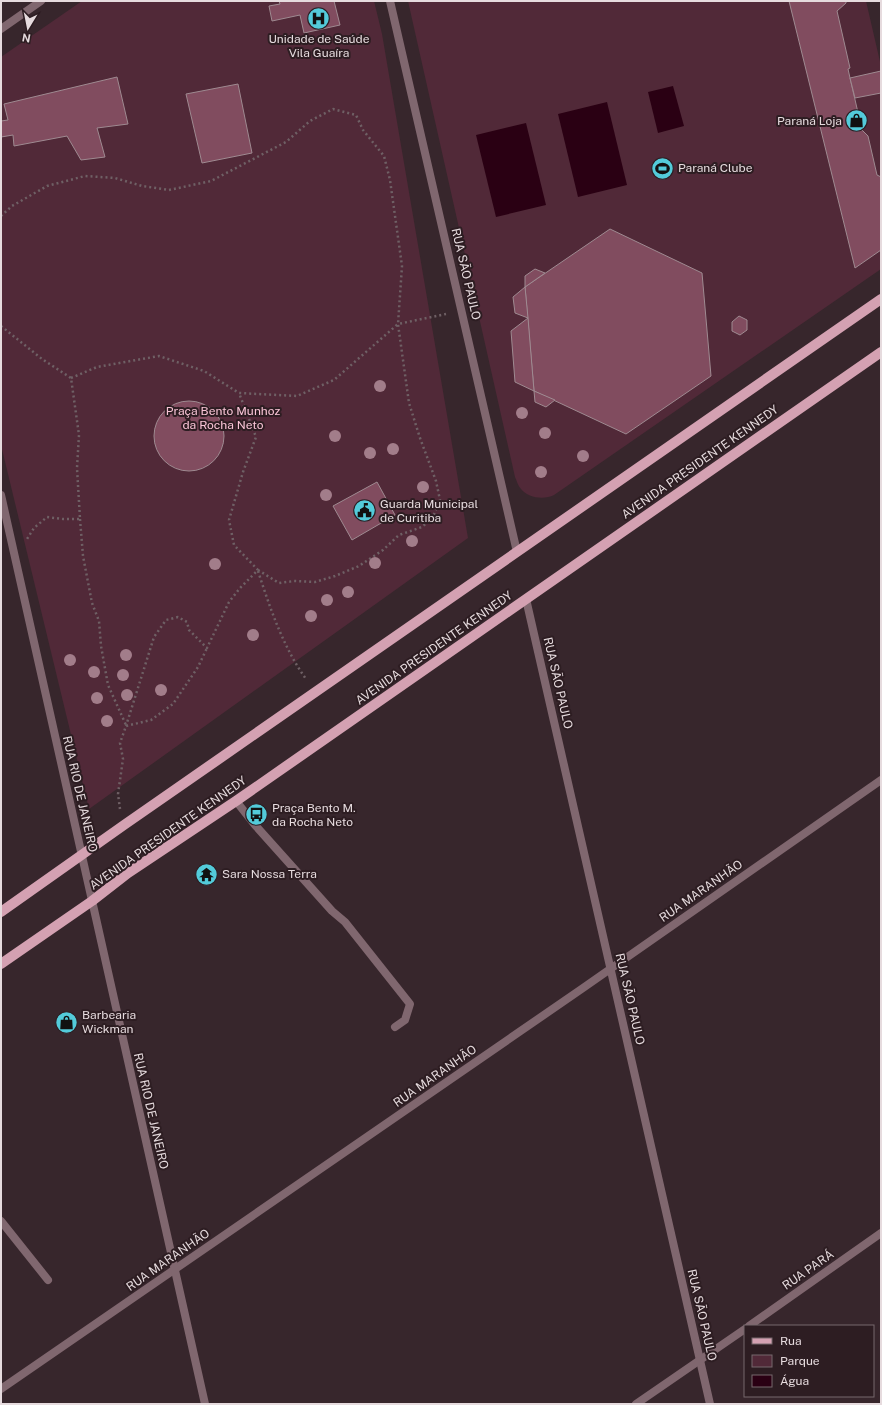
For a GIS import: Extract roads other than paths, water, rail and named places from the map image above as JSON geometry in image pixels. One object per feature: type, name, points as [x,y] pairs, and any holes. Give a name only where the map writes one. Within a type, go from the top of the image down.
[{"type":"main road","points":[[1,912],[881,299]]},
{"type":"main road","name":"AVENIDA PRESIDENTE KENNEDY","points":[[1,964],[92,901],[128,874],[526,600],[881,352]]},
{"type":"street","points":[[1,29],[42,1]]},
{"type":"street","name":"RUA SÃO PAULO","points":[[390,1],[517,552]]},
{"type":"street","name":"RUA RIO DE JANEIRO","points":[[1,495],[205,1404]]},
{"type":"street","name":"RUA SÃO PAULO","points":[[526,600],[710,1404]]},
{"type":"street","name":"RUA MARANHÃO","points":[[1,1389],[611,969],[881,780]]},
{"type":"street","points":[[236,800],[255,825],[332,911],[345,922],[410,1004],[405,1020],[395,1027]]},
{"type":"street","points":[[1,1221],[48,1280]]},
{"type":"street","name":"RUA PARÁ","points":[[750,1325],[881,1233]]},
{"type":"street","points":[[636,1404],[744,1330]]},
{"type":"water","points":[[673,86],[684,126],[658,133],[648,92]]},
{"type":"water","points":[[607,102],[627,185],[578,197],[558,114]]},
{"type":"water","points":[[526,123],[546,205],[496,217],[476,135]]},
{"type":"place","name":"Unidade de Saúde Vila Guaíra","points":[[319,18]]},
{"type":"place","name":"Paraná Loja","points":[[857,121]]},
{"type":"place","name":"Paraná Clube","points":[[663,168]]},
{"type":"place","name":"Guarda Municipal de Curitiba","points":[[364,511]]},
{"type":"place","name":"Praça Bento M. da Rocha Neto","points":[[256,815]]},
{"type":"place","name":"Sara Nossa Terra","points":[[206,874]]},
{"type":"place","name":"Barbearia Wickman","points":[[67,1022]]},
{"type":"park label","name":"Praça Bento Munhoz da Rocha Neto","points":[[223,418]]}]
